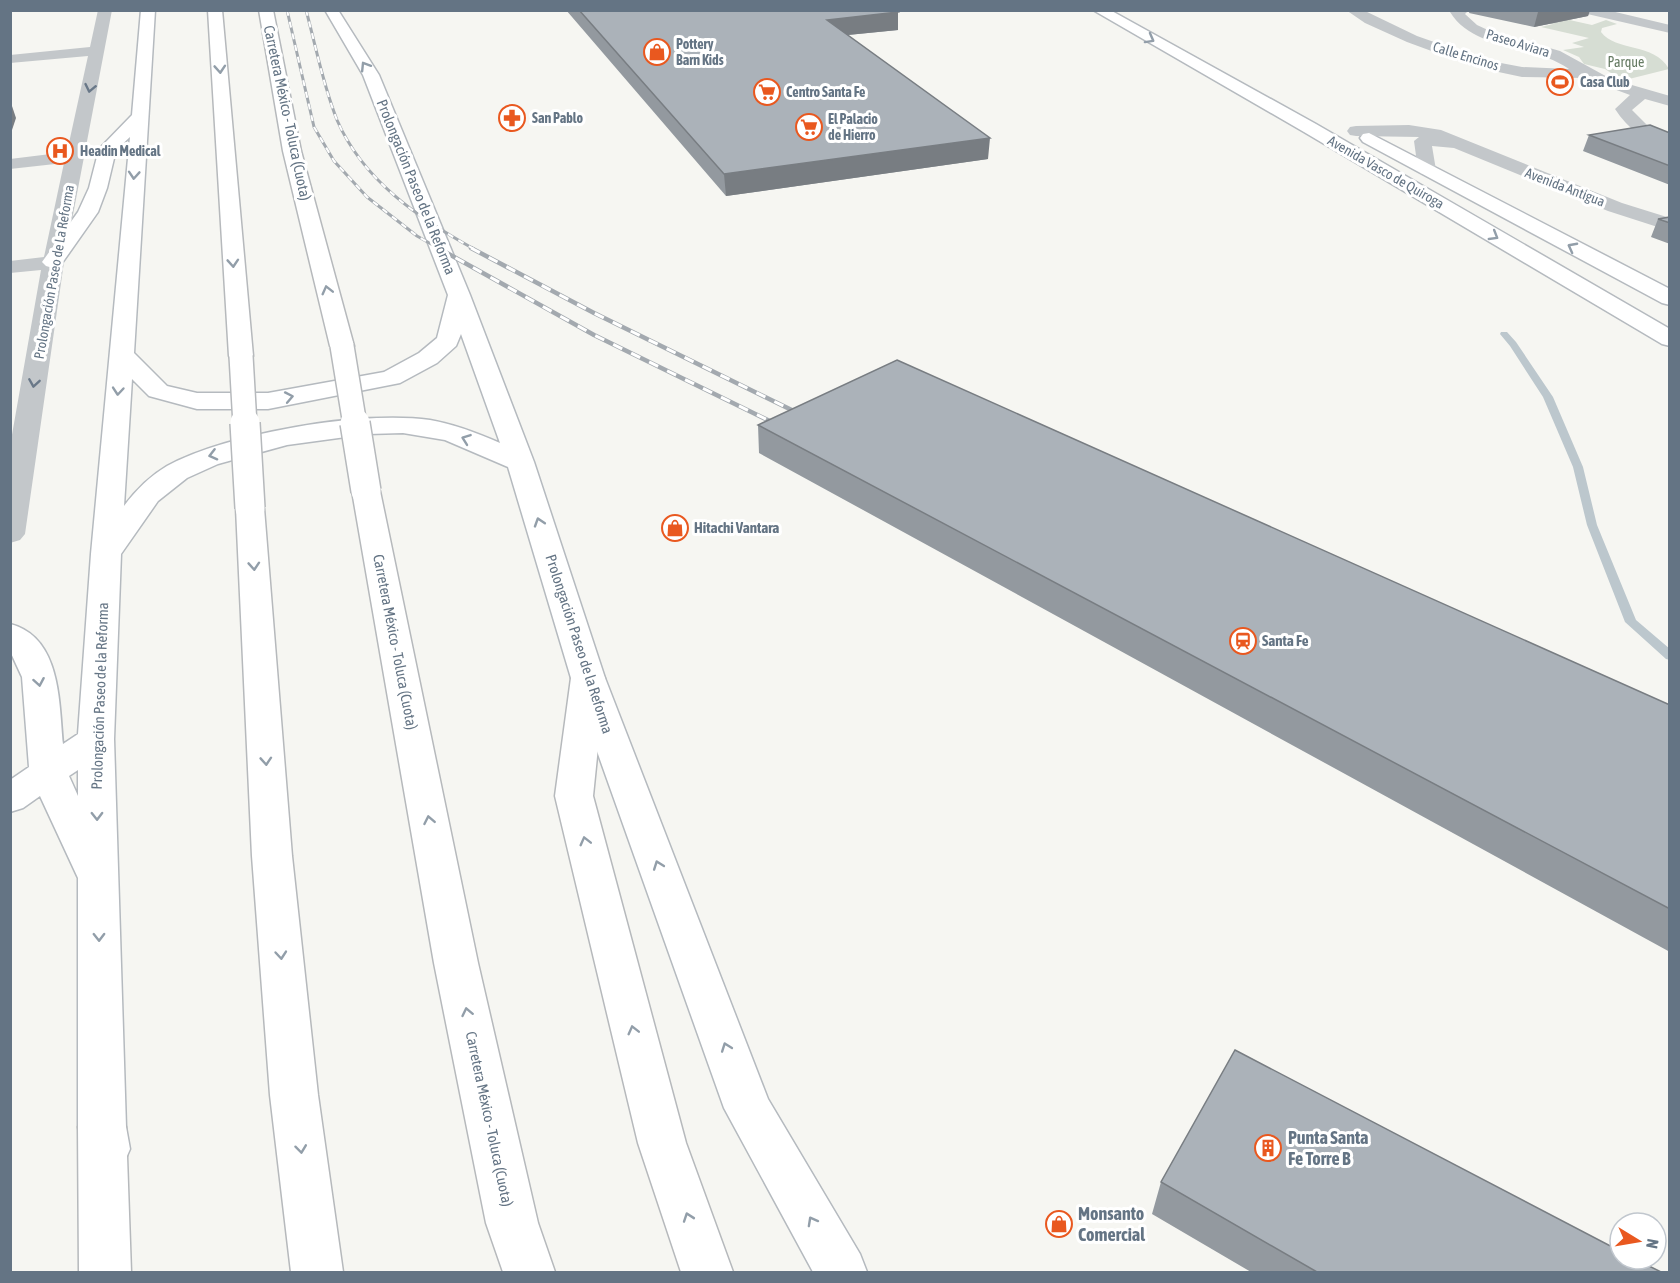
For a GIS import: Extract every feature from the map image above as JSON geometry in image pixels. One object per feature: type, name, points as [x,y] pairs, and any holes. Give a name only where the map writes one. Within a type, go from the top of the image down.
[{"type":"main road","points":[[215,10],[241,356],[272,856],[294,1095],[317,1272]]},
{"type":"main road","name":"Carretera México - Toluca (Cuota)","points":[[266,10],[292,151],[342,346],[366,491],[456,963],[512,1223],[529,1272]]},
{"type":"main road","name":"Prolongación Paseo de la Reforma","points":[[331,10],[371,75],[459,295],[520,462],[588,678],[748,1108],[841,1272]]},
{"type":"main road","name":"Avenida Vasco de Quiroga","points":[[1099,10],[1310,128],[1670,339]]},
{"type":"main road","name":"Prolongación Paseo de la Reforma","points":[[128,1272],[102,1127],[96,739],[106,554],[146,13]]},
{"type":"main road","points":[[53,262],[88,212],[98,188],[108,149],[139,117]]},
{"type":"main road","name":"Avenida Vasco de Quiroga","points":[[1350,128],[1670,298]]},
{"type":"main road","points":[[121,354],[158,391],[197,401],[268,401],[391,378],[428,358],[448,341],[459,295]]},
{"type":"main road","points":[[106,554],[155,487],[202,458],[292,435],[380,424],[430,428],[468,438],[520,462]]},
{"type":"main road","points":[[10,634],[28,648],[39,677],[48,772],[98,878]]},
{"type":"main road","points":[[588,678],[574,796],[662,1143],[707,1272]]},
{"type":"main road","points":[[10,799],[96,739]]},
{"type":"main road","points":[[102,1127],[105,1272]]},
{"type":"street","name":"Prolongación Paseo de La Reforma","points":[[10,534],[53,262],[105,10]]},
{"type":"street","name":"Calle Encinos","points":[[1352,10],[1388,29],[1456,56],[1521,72],[1587,73]]},
{"type":"street","name":"Paseo Aviara","points":[[1463,10],[1457,12],[1459,18],[1489,36],[1556,54],[1573,62],[1587,73]]},
{"type":"street","points":[[1587,10],[1670,29]]},
{"type":"street","points":[[1630,37],[1638,23],[1664,14]]},
{"type":"street","points":[[10,59],[98,51]]},
{"type":"street","points":[[1587,73],[1641,94],[1670,101]]},
{"type":"street","points":[[1641,94],[1623,109],[1632,123],[1648,136],[1670,144]]},
{"type":"street","name":"Avenida Antigua","points":[[1350,128],[1409,130],[1435,134],[1593,198],[1670,225]]},
{"type":"street","name":"Avenida Antigua","points":[[1427,170],[1423,141],[1437,140],[1462,144]]},
{"type":"street","points":[[10,164],[74,162]]},
{"type":"street","points":[[10,175],[74,162]]},
{"type":"street","points":[[10,267],[53,262]]},
{"type":"green space","name":"Parque","points":[[1556,17],[1592,25],[1606,20],[1617,24],[1602,28],[1601,32],[1616,42],[1654,55],[1662,60],[1669,69],[1621,81],[1607,77],[1611,73],[1605,69],[1584,64],[1579,57],[1563,50],[1584,47],[1572,43],[1589,38],[1541,27],[1553,24],[1541,21]]},
{"type":"building","name":"Centro Santa Fe","points":[[579,10],[895,10],[898,12],[827,20],[990,138],[724,174]]},
{"type":"building","points":[[1650,125],[1670,133],[1670,166],[1589,135]]},
{"type":"building","points":[[1670,217],[1670,223],[1658,219]]},
{"type":"building","points":[[897,360],[1670,705],[1670,909],[758,425]]},
{"type":"building","name":"Punta Santa Fe Torre B","points":[[1235,1050],[1608,1245],[1608,1271],[1661,1272],[1317,1272],[1161,1182]]},
{"type":"waterway","points":[[1504,334],[1548,397],[1578,467],[1592,525],[1631,622],[1670,656]]},
{"type":"railway","points":[[287,10],[314,127],[334,161],[367,197],[417,236],[440,249]]},
{"type":"railway","points":[[306,10],[332,107],[348,141],[362,161],[377,179],[413,210],[474,249]]},
{"type":"railway","points":[[438,248],[594,335],[778,425]]},
{"type":"railway","points":[[471,248],[594,313],[806,417]]},
{"type":"railway","points":[[775,423],[783,427]]},
{"type":"place","name":"Pottery Barn Kids","points":[[657,52]]},
{"type":"place","name":"Casa Club","points":[[1560,82]]},
{"type":"place","name":"Centro Santa Fe","points":[[767,92]]},
{"type":"place","name":"San Pablo","points":[[512,118]]},
{"type":"place","name":"El Palacio de Hierro","points":[[809,127]]},
{"type":"place","name":"Headin Medical","points":[[60,151]]},
{"type":"place","name":"Hitachi Vantara","points":[[675,528]]},
{"type":"place","name":"Santa Fe","points":[[1243,641]]},
{"type":"place","name":"Punta Santa Fe Torre B","points":[[1268,1148]]},
{"type":"place","name":"Monsanto Comercial","points":[[1059,1224]]}]
